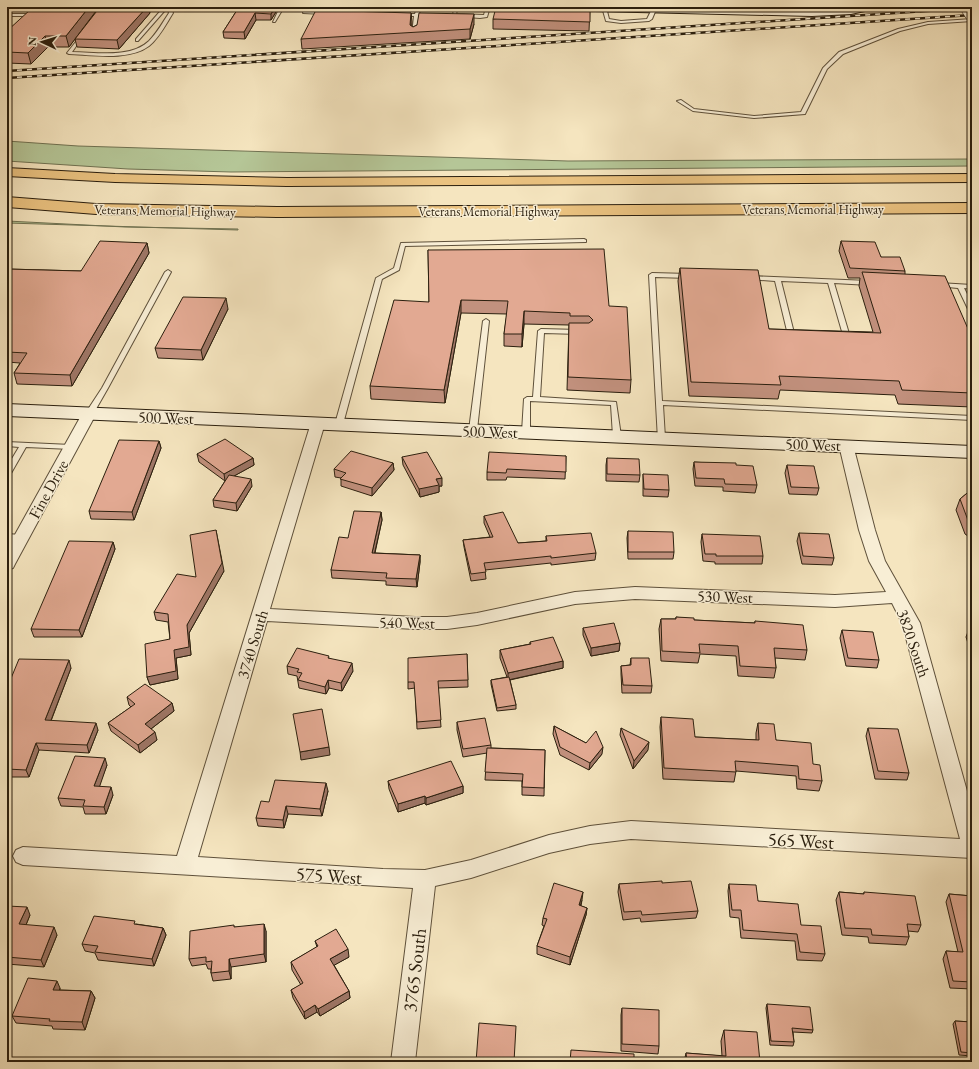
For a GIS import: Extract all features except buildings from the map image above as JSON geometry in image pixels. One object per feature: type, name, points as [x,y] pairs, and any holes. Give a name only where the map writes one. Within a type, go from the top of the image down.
[{"type":"highway","name":"Veterans Memorial Highway","points":[[7,172],[115,178],[287,182],[972,178]]},
{"type":"highway","name":"Veterans Memorial Highway","points":[[7,202],[96,208],[276,212],[972,208]]},
{"type":"main road","points":[[553,7],[845,12],[870,7]]},
{"type":"main road","points":[[966,7],[972,16]]},
{"type":"main road","name":"500 West","points":[[7,410],[846,445],[972,452]]},
{"type":"street","name":"Fine Drive","points":[[7,564],[14,538],[71,447],[89,414]]},
{"type":"street","name":"3740 South","points":[[185,865],[318,423]]},
{"type":"street","name":"3820 South","points":[[846,445],[867,530],[877,561],[911,623],[972,846]]},
{"type":"street","name":"530 West","points":[[552,602],[608,594],[635,593],[835,601],[898,597]]},
{"type":"street","name":"540 West","points":[[260,616],[447,623],[499,615],[552,602]]},
{"type":"street","name":"575 West","points":[[22,856],[383,878],[425,879],[471,869],[549,844],[590,835],[631,830]]},
{"type":"street","name":"565 West","points":[[631,830],[972,849]]},
{"type":"street","name":"3765 South","points":[[403,1062],[425,879]]},
{"type":"lane","points":[[7,15],[28,15],[36,7]]},
{"type":"lane","points":[[136,7],[168,7]]},
{"type":"lane","points":[[138,40],[168,7]]},
{"type":"lane","points":[[86,30],[69,53],[126,54],[137,51],[147,45],[157,32],[171,12],[168,7]]},
{"type":"lane","points":[[274,21],[282,7]]},
{"type":"lane","points":[[307,7],[304,12],[333,13]]},
{"type":"lane","points":[[355,14],[358,7]]},
{"type":"lane","points":[[414,35],[416,28],[416,15],[419,7]]},
{"type":"lane","points":[[456,7],[454,15],[480,17],[486,16],[488,7]]},
{"type":"lane","points":[[604,8],[607,20],[620,22],[646,21],[650,19],[655,8]]},
{"type":"lane","points":[[348,13],[362,14]]},
{"type":"lane","points":[[393,15],[416,15]]},
{"type":"lane","points":[[679,101],[693,110],[754,117],[803,113],[825,68],[841,53],[899,30],[928,23],[972,20]]},
{"type":"lane","points":[[339,424],[379,278],[397,269],[403,244],[584,241]]},
{"type":"lane","points":[[89,414],[105,388],[168,272]]},
{"type":"lane","points":[[661,438],[652,275],[699,277]]},
{"type":"lane","points":[[739,278],[876,283]]},
{"type":"lane","points":[[778,280],[791,335],[799,335]]},
{"type":"lane","points":[[830,282],[847,337],[839,337]]},
{"type":"lane","points":[[930,285],[972,287]]},
{"type":"lane","points":[[960,286],[972,311]]},
{"type":"lane","points":[[473,430],[486,321]]},
{"type":"lane","points":[[536,399],[541,331],[588,332]]},
{"type":"lane","points":[[526,432],[527,399],[536,399],[614,403],[617,436]]},
{"type":"lane","points":[[659,403],[972,418]]},
{"type":"lane","points":[[7,444],[71,447]]},
{"type":"lane","points":[[7,473],[24,445]]},
{"type":"green space","points":[[7,141],[78,146],[568,161],[972,159],[972,166],[231,172],[128,169],[7,161]]},
{"type":"green space","points":[[7,221],[104,226],[7,223]]},
{"type":"green space","points":[[159,228],[238,229],[238,230]]},
{"type":"railway","points":[[7,71],[972,8]]},
{"type":"railway","points":[[7,78],[972,15]]}]
